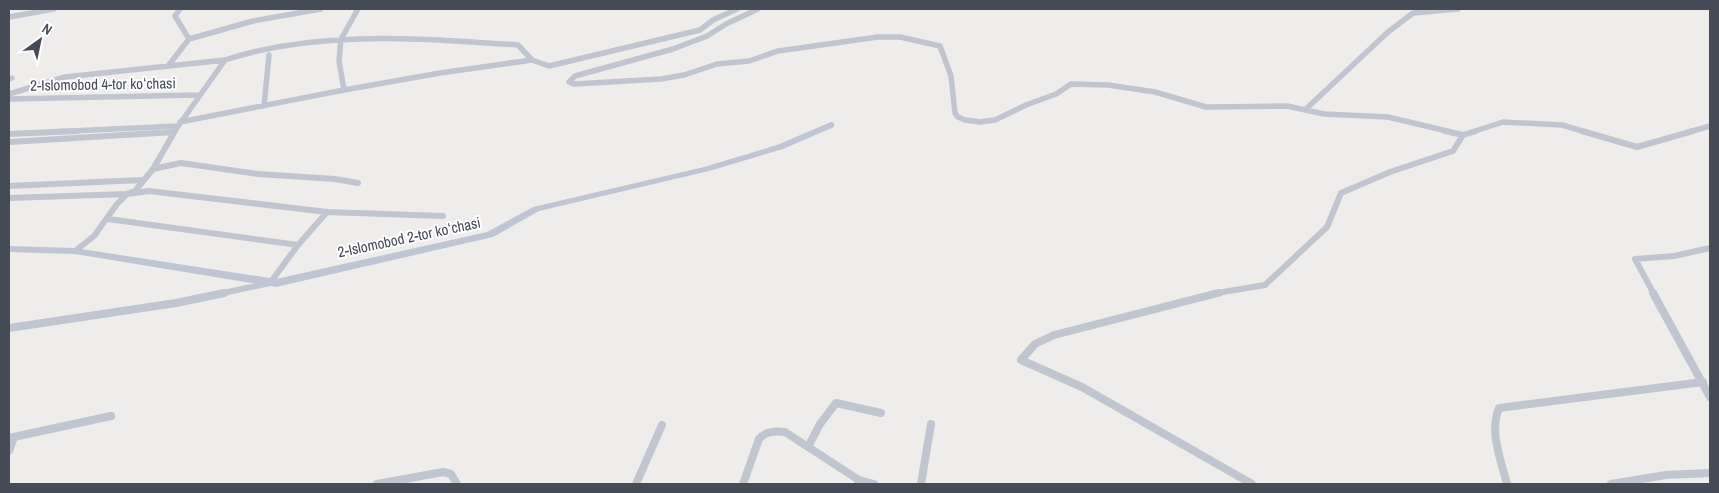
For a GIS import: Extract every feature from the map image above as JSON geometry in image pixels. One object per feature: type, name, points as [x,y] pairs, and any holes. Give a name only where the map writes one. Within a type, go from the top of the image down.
[{"type":"street","points":[[9,18],[54,9]]},
{"type":"street","points":[[180,9],[175,14],[189,39]]},
{"type":"street","points":[[168,66],[189,39],[253,21],[321,9]]},
{"type":"street","points":[[344,90],[340,61],[341,39],[358,9]]},
{"type":"street","points":[[9,142],[177,127],[264,106],[440,73],[532,60],[549,66],[700,30],[713,20],[737,9]]},
{"type":"street","points":[[758,9],[726,24],[707,36],[673,49],[575,76],[569,82],[574,84],[661,79],[684,75],[716,64],[749,62],[778,51],[889,36],[932,42],[940,46],[951,76],[955,113],[958,117],[972,121],[995,120],[1026,105],[1056,94],[1071,84],[1108,85],[1155,92],[1206,106],[1286,106],[1324,114],[1388,116],[1463,134],[1503,122],[1562,125],[1637,147],[1710,126]]},
{"type":"street","points":[[1306,109],[1388,32],[1413,13],[1458,9]]},
{"type":"street","points":[[9,94],[79,75],[225,60],[246,53],[290,44],[341,39],[420,39],[518,45],[532,60]]},
{"type":"street","points":[[264,106],[269,55]]},
{"type":"street","name":"2-Islomobod 4-tor koʻchasi","points":[[75,251],[94,236],[117,204],[127,194],[135,191],[142,180],[153,169],[177,127],[225,60]]},
{"type":"street","name":"2-Islomobod 4-tor koʻchasi","points":[[9,99],[199,95]]},
{"type":"street","name":"2-Islomobod 2-tor koʻchasi","points":[[9,249],[75,251],[276,283],[490,235],[523,214],[536,209],[706,169],[780,148],[832,126]]},
{"type":"street","points":[[9,134],[177,127]]},
{"type":"street","points":[[1252,484],[1082,387],[1022,360],[1030,346],[1041,339],[1054,335],[1211,294],[1266,285],[1327,227],[1341,193],[1390,172],[1453,151],[1463,134]]},
{"type":"street","points":[[153,169],[181,164],[221,170],[335,179],[358,183]]},
{"type":"street","points":[[9,186],[142,180]]},
{"type":"street","points":[[9,198],[127,194],[149,191],[327,212],[443,216]]},
{"type":"street","points":[[9,328],[176,303],[270,282],[298,245],[327,212]]},
{"type":"street","points":[[108,219],[298,245]]},
{"type":"street","points":[[1710,248],[1674,256],[1635,259],[1710,397]]},
{"type":"street","points":[[1507,484],[1494,425],[1498,408],[1703,382]]},
{"type":"street","points":[[808,447],[820,424],[836,403],[881,414]]},
{"type":"street","points":[[9,451],[11,438],[110,416]]},
{"type":"street","points":[[921,484],[931,424]]},
{"type":"street","points":[[636,484],[662,426]]},
{"type":"street","points":[[743,484],[759,439],[764,433],[773,431],[785,432],[859,482],[874,484]]},
{"type":"street","points":[[377,484],[443,472],[451,474],[457,484]]},
{"type":"street","points":[[1611,484],[1666,475],[1710,473]]}]
